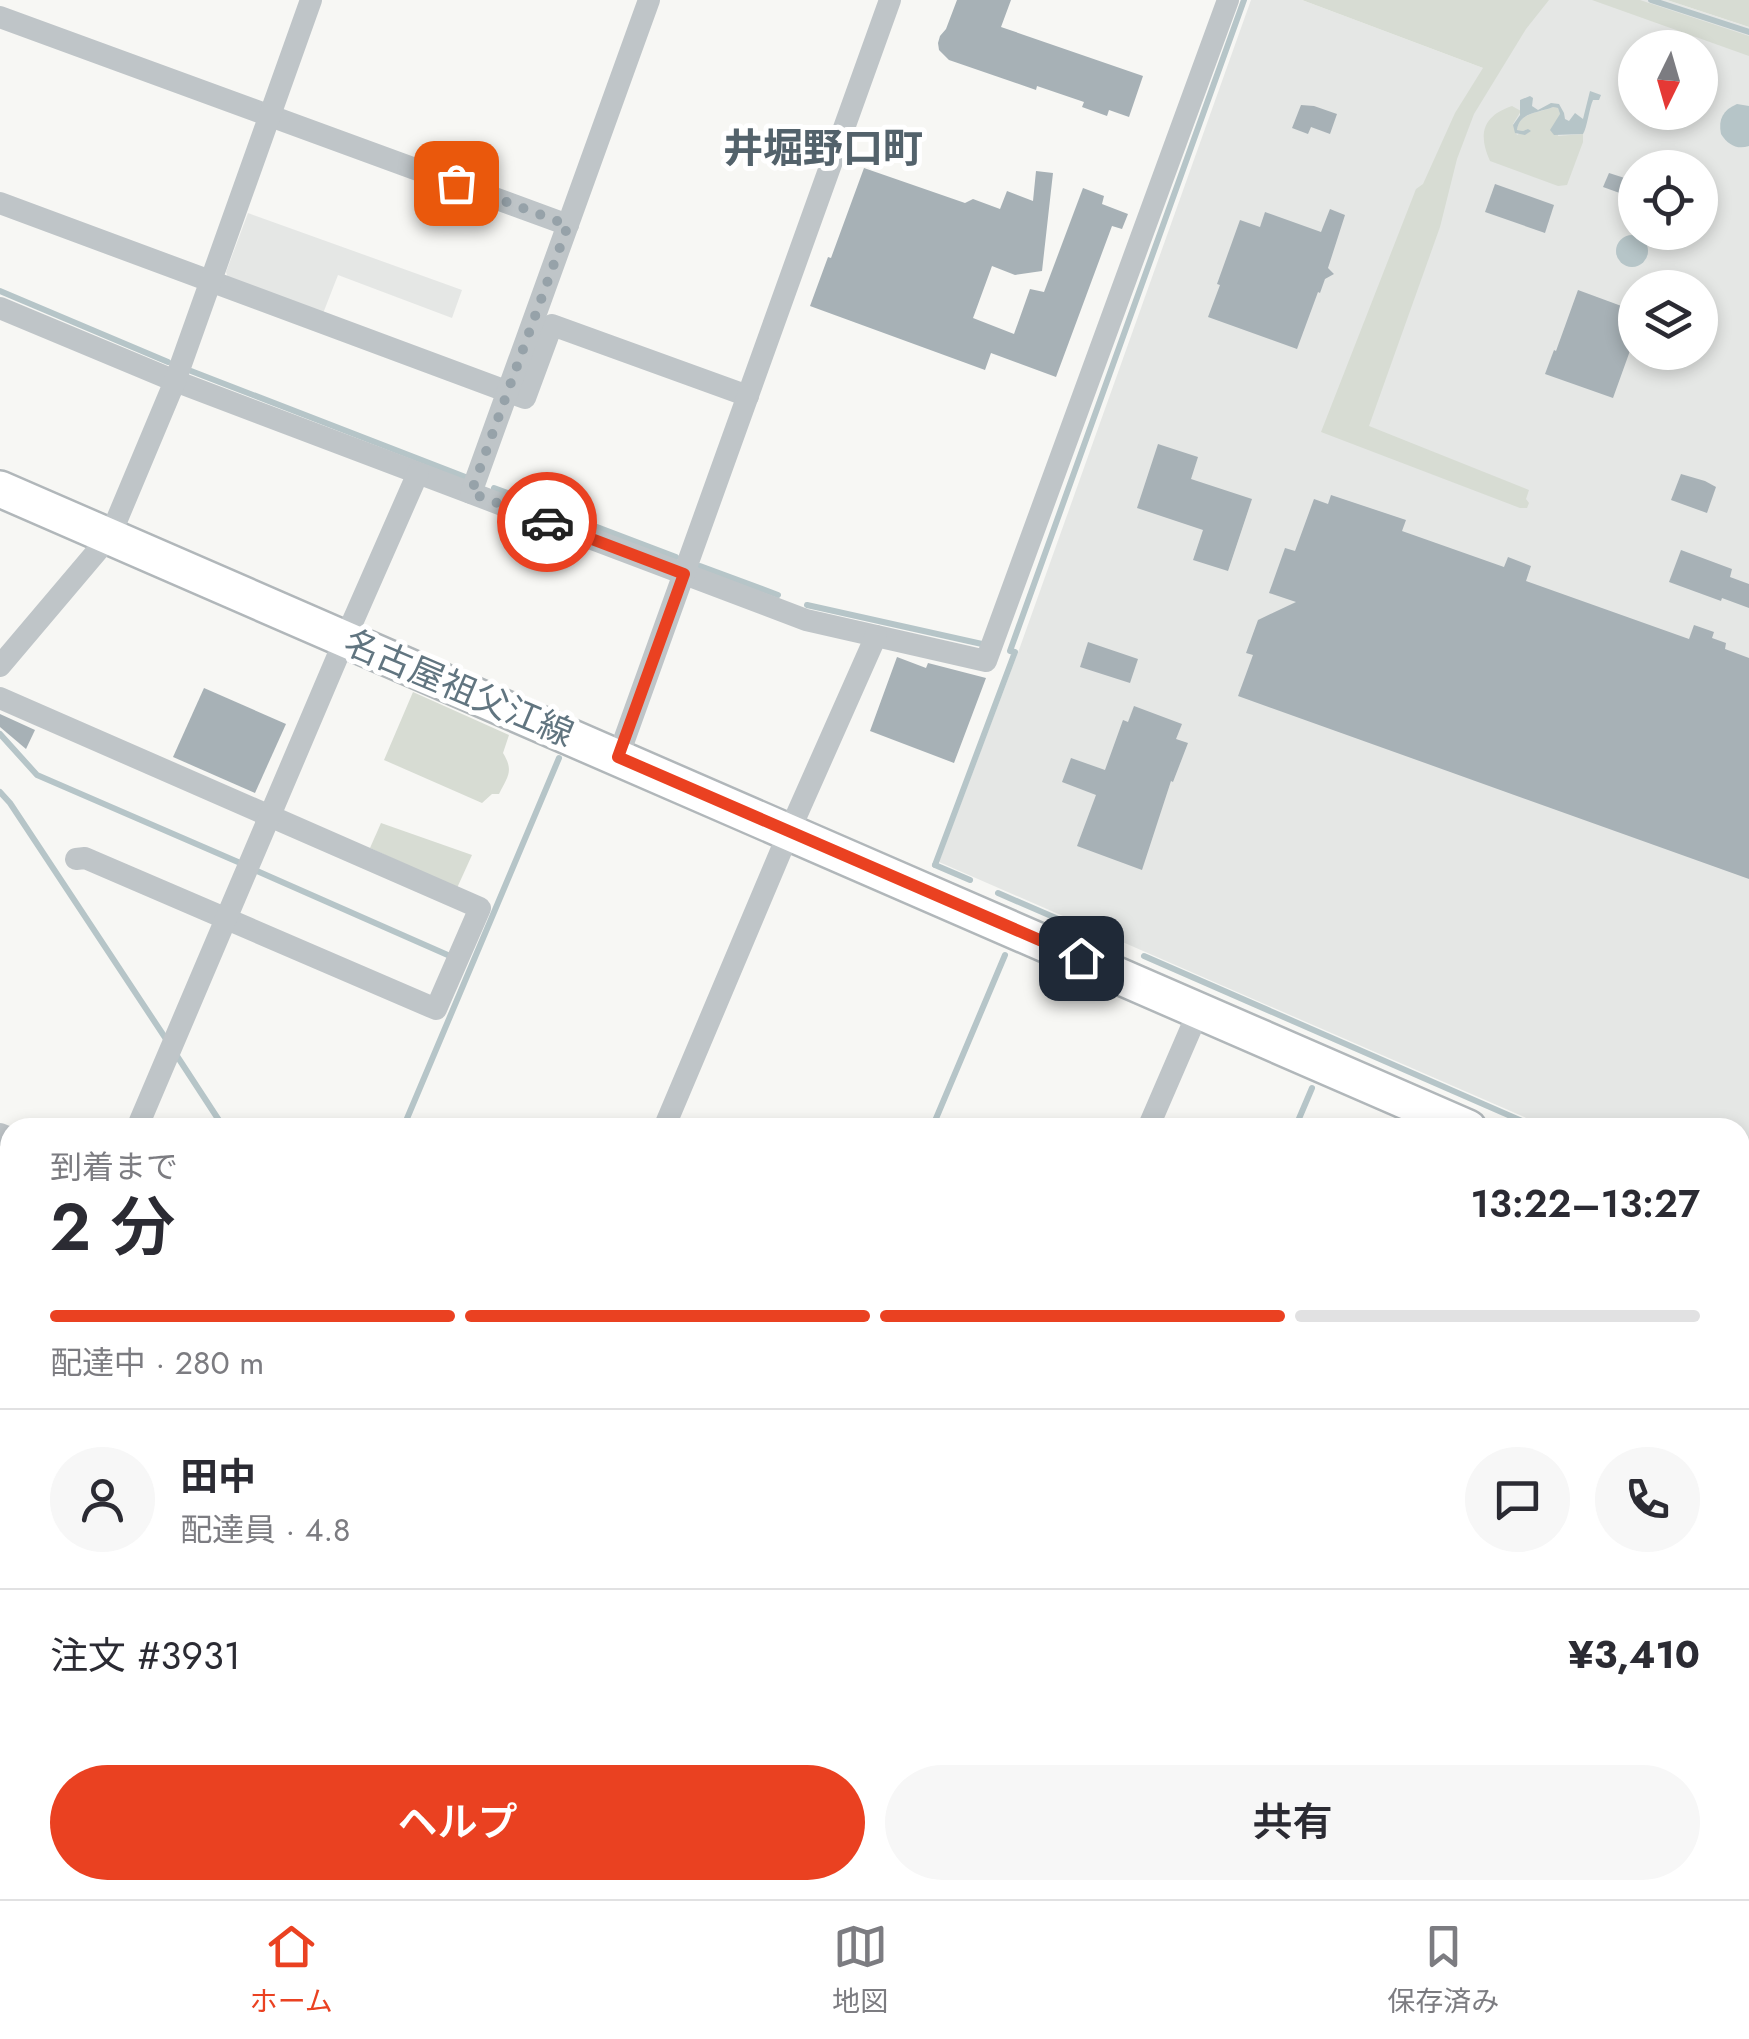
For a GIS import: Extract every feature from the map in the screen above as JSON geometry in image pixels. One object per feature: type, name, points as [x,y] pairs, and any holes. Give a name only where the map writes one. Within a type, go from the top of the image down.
[{"type":"main road","name":"名古屋祖父江線","points":[[0,488],[1445,1118]]},
{"type":"street","points":[[0,666],[110,536],[175,381],[311,0]]},
{"type":"street","points":[[471,493],[649,0]]},
{"type":"street","points":[[618,757],[890,0]]},
{"type":"street","points":[[0,308],[175,381],[806,620],[986,661],[1228,0]]},
{"type":"street","points":[[0,17],[568,225]]},
{"type":"street","points":[[0,203],[525,398],[552,325],[748,396]]},
{"type":"street","points":[[141,1118],[418,473]]},
{"type":"street","points":[[668,1118],[876,636]]},
{"type":"street","points":[[0,698],[480,908],[436,1009],[85,858],[76,859]]},
{"type":"street","points":[[1152,1118],[1199,1010]]},
{"type":"shaded area","points":[[1251,0],[1302,0],[1483,68],[1530,0],[1667,0],[1749,27],[1749,1118],[1526,1118],[939,862]]},
{"type":"shaded area","points":[[1302,0],[1549,0],[1526,29],[1474,114],[1457,159],[1440,227],[1369,426],[1529,490],[1527,508],[1321,432],[1416,189],[1423,184],[1455,113],[1483,68]]},
{"type":"shaded area","points":[[1592,0],[1640,0],[1749,36],[1749,56],[1718,45],[1718,30],[1676,30]]},
{"type":"shaded area","points":[[1667,0],[1749,0],[1749,27]]},
{"type":"shaded area","points":[[1590,91],[1601,95],[1599,100],[1593,100],[1583,134],[1554,135],[1550,130],[1560,114],[1553,107],[1526,116],[1517,130],[1531,131],[1525,135],[1515,133],[1513,125],[1520,115],[1520,100],[1530,96],[1532,106],[1538,110],[1551,103],[1559,104],[1569,121],[1575,113],[1583,119]]},
{"type":"shaded area","points":[[1737,104],[1749,106],[1749,146],[1745,147],[1733,146],[1721,134],[1723,116]]},
{"type":"shaded area","points":[[1512,106],[1521,111],[1513,124],[1517,135],[1528,129],[1517,130],[1522,120],[1553,107],[1560,114],[1558,136],[1583,134],[1567,185],[1558,186],[1490,161],[1484,143],[1485,128],[1494,115]]},
{"type":"shaded area","points":[[248,213],[462,290],[452,318],[338,275],[322,316],[229,281],[226,272]]},
{"type":"shaded area","points":[[1618,245],[1618,250],[1648,250],[1643,262],[1632,267],[1621,262],[1616,251]]},
{"type":"shaded area","points":[[413,692],[509,735],[503,753],[508,774],[499,794],[492,794],[482,803],[384,760]]},
{"type":"shaded area","points":[[381,823],[472,855],[457,888],[370,848]]},
{"type":"building","points":[[957,0],[1011,0],[1001,27],[1143,76],[1129,117],[1109,110],[1107,116],[1082,107],[1084,102],[949,60],[938,43]]},
{"type":"building","points":[[1301,105],[1337,114],[1330,134],[1311,127],[1308,134],[1292,128]]},
{"type":"building","points":[[864,168],[965,203],[973,199],[1000,209],[1007,191],[1033,201],[1036,171],[1053,173],[1042,271],[1015,275],[992,266],[973,318],[1014,334],[1030,289],[1044,292],[1083,188],[1104,196],[1102,204],[1128,214],[1122,229],[1112,226],[1056,377],[991,353],[985,370],[810,306]]},
{"type":"building","points":[[1609,173],[1618,176],[1618,192],[1603,187]]},
{"type":"building","points":[[1495,184],[1554,205],[1545,233],[1485,212]]},
{"type":"building","points":[[1330,209],[1345,215],[1328,268],[1334,274],[1325,279],[1318,292],[1297,349],[1208,317],[1240,220],[1260,227],[1265,212],[1321,232]]},
{"type":"building","points":[[1578,290],[1618,305],[1618,370],[1623,370],[1613,398],[1545,374]]},
{"type":"building","points":[[1158,444],[1198,457],[1191,479],[1252,499],[1228,571],[1193,560],[1203,530],[1137,508]]},
{"type":"building","points":[[1681,474],[1716,487],[1707,513],[1671,500]]},
{"type":"building","points":[[1331,495],[1406,520],[1402,531],[1504,567],[1508,557],[1531,566],[1526,581],[1689,639],[1694,625],[1714,632],[1712,638],[1726,643],[1725,649],[1749,658],[1749,879],[1238,696],[1253,655],[1246,653],[1258,620],[1296,602],[1269,593],[1285,548],[1295,551],[1314,499],[1328,504]]},
{"type":"building","points":[[1681,550],[1732,569],[1730,577],[1749,584],[1749,608],[1669,582]]},
{"type":"building","points":[[1088,642],[1138,659],[1130,683],[1080,667]]},
{"type":"building","points":[[897,657],[926,668],[928,663],[986,678],[954,763],[870,731]]},
{"type":"building","points":[[204,688],[286,724],[255,793],[173,757]]},
{"type":"building","points":[[1134,706],[1182,724],[1176,739],[1188,743],[1171,781],[1142,870],[1077,846],[1096,795],[1062,782],[1071,758],[1105,770],[1123,720],[1128,722]]},
{"type":"building","points":[[0,714],[35,730],[26,749],[0,727]]},
{"type":"waterway","points":[[935,865],[1015,652],[1010,651],[1244,0]]},
{"type":"waterway","points":[[1651,0],[1749,32]]},
{"type":"waterway","points":[[0,291],[168,362]]},
{"type":"waterway","points":[[191,371],[468,478]]},
{"type":"waterway","points":[[494,488],[676,557]]},
{"type":"waterway","points":[[700,566],[778,595]]},
{"type":"waterway","points":[[807,605],[982,644]]},
{"type":"waterway","points":[[0,734],[37,775],[238,862]]},
{"type":"waterway","points":[[407,1118],[559,758]]},
{"type":"waterway","points":[[0,792],[166,1039]]},
{"type":"waterway","points":[[935,865],[970,880]]},
{"type":"waterway","points":[[257,871],[450,956]]},
{"type":"waterway","points":[[998,893],[1109,941]]},
{"type":"waterway","points":[[936,1118],[1005,955]]},
{"type":"waterway","points":[[1144,956],[1515,1118]]},
{"type":"waterway","points":[[177,1056],[217,1118]]},
{"type":"waterway","points":[[1299,1118],[1312,1088]]},
{"type":"way so far","points":[[456,183],[568,225],[471,493],[547,522]]},
{"type":"district","name":"井堀野口町","points":[[823,148]]},
{"type":"route","points":[[547,522],[684,574],[618,757],[1081,958]]}]
